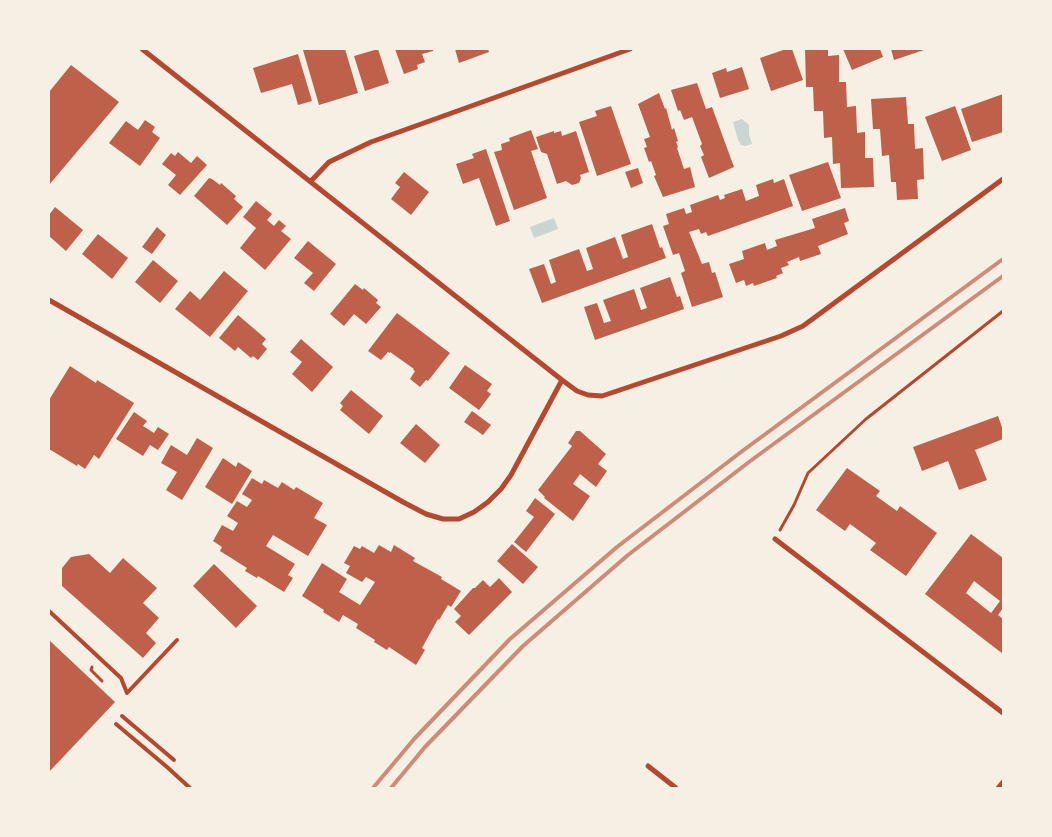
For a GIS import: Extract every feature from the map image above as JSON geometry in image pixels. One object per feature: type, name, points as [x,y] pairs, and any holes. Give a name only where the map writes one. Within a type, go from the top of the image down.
[{"type":"street","points":[[142,49],[562,380],[577,391],[588,395],[602,396],[781,336],[803,326],[1003,179]]},
{"type":"street","points":[[311,181],[329,162],[371,142],[630,49]]},
{"type":"street","points":[[49,300],[403,502],[426,514],[443,519],[459,519],[474,512],[501,489],[511,475],[562,380]]},
{"type":"street","points":[[775,539],[1003,713]]},
{"type":"street","points":[[648,766],[676,788]]},
{"type":"street","points":[[998,788],[1003,782]]},
{"type":"lane","points":[[49,611],[121,678],[127,693],[177,640]]},
{"type":"lane","points":[[122,716],[174,760]]},
{"type":"lane","points":[[116,724],[190,788]]},
{"type":"path","points":[[775,539],[794,505],[808,473],[866,419],[1003,311]]},
{"type":"shaded area","points":[[742,119],[749,125],[752,144],[745,146],[741,145],[738,140],[733,122]]},
{"type":"shaded area","points":[[554,218],[558,229],[534,238],[530,227]]},
{"type":"building","points":[[345,49],[358,93],[319,105],[303,50]]},
{"type":"building","points":[[378,49],[389,83],[365,91],[354,56]]},
{"type":"building","points":[[395,49],[433,49],[433,51],[422,54],[425,62],[417,65],[418,69],[404,74]]},
{"type":"building","points":[[455,49],[488,49],[489,52],[459,63]]},
{"type":"building","points":[[786,49],[792,49],[803,80],[771,91],[760,58]]},
{"type":"building","points":[[805,49],[828,49],[828,56],[839,55],[839,82],[846,82],[847,107],[856,106],[857,133],[865,132],[865,158],[873,158],[874,187],[841,188],[840,163],[833,164],[832,137],[824,138],[823,111],[814,111],[813,87],[806,87]]},
{"type":"building","points":[[843,49],[880,49],[883,57],[852,70]]},
{"type":"building","points":[[891,49],[927,49],[894,60]]},
{"type":"building","points":[[298,54],[312,101],[298,105],[292,84],[261,93],[253,68]]},
{"type":"building","points":[[71,65],[119,102],[49,185],[49,92]]},
{"type":"building","points":[[742,67],[749,89],[720,98],[712,73],[726,68],[727,72]]},
{"type":"building","points":[[697,83],[706,109],[712,107],[734,167],[709,178],[701,157],[704,155],[700,146],[702,144],[692,117],[684,120],[680,110],[678,111],[671,90]]},
{"type":"building","points":[[659,93],[666,108],[672,130],[674,128],[678,141],[676,142],[677,148],[684,169],[690,167],[695,187],[663,197],[654,176],[656,175],[651,161],[649,162],[644,148],[647,147],[644,139],[650,137],[638,104]]},
{"type":"building","points":[[1003,94],[1003,132],[972,142],[961,109]]},
{"type":"building","points":[[906,97],[908,124],[914,124],[915,149],[923,148],[924,179],[917,180],[918,199],[897,200],[896,182],[891,182],[889,155],[882,156],[880,129],[873,129],[871,99]]},
{"type":"building","points":[[611,106],[631,164],[597,176],[579,122],[597,116],[595,111]]},
{"type":"building","points":[[955,106],[971,150],[942,161],[925,117]]},
{"type":"building","points":[[145,120],[155,127],[152,132],[160,138],[140,166],[109,143],[126,121],[138,130]]},
{"type":"building","points":[[531,130],[538,149],[531,151],[547,198],[514,210],[494,152],[502,150],[501,144],[510,141],[509,138]]},
{"type":"building","points":[[554,131],[554,133],[561,131],[562,136],[576,131],[589,172],[580,175],[579,183],[572,185],[566,181],[557,184],[547,154],[541,152],[536,137]]},
{"type":"building","points":[[486,149],[510,221],[496,226],[479,178],[463,184],[456,164],[474,158],[472,154]]},
{"type":"building","points":[[178,152],[191,163],[197,156],[207,165],[180,195],[168,185],[176,175],[162,164],[171,153],[175,156]]},
{"type":"building","points":[[828,162],[841,198],[802,211],[789,175]]},
{"type":"building","points":[[638,168],[643,183],[631,188],[625,172]]},
{"type":"building","points":[[404,172],[429,192],[411,215],[391,199],[400,187],[395,183]]},
{"type":"building","points":[[209,178],[220,185],[221,183],[236,196],[234,199],[243,207],[227,225],[194,196]]},
{"type":"building","points":[[773,179],[774,183],[784,179],[793,206],[708,236],[706,232],[701,234],[699,229],[689,232],[702,264],[709,262],[712,273],[715,272],[723,297],[692,307],[681,273],[685,271],[679,253],[673,255],[663,226],[669,224],[666,214],[684,208],[686,214],[692,212],[690,205],[718,195],[720,200],[725,198],[724,195],[742,189],[746,201],[759,196],[756,185]]},
{"type":"building","points":[[256,201],[272,214],[267,220],[274,226],[279,220],[286,226],[281,231],[291,239],[265,270],[240,248],[256,228],[243,217]]},
{"type":"building","points":[[55,207],[83,230],[66,251],[49,236],[49,215]]},
{"type":"building","points":[[845,208],[849,221],[844,223],[848,234],[818,246],[821,254],[800,261],[799,257],[787,262],[789,265],[781,268],[783,273],[776,276],[777,278],[754,286],[753,283],[746,286],[744,280],[736,283],[729,264],[744,259],[742,251],[765,243],[767,250],[777,246],[775,240],[815,228],[812,219]]},
{"type":"building","points":[[652,224],[660,248],[662,247],[666,258],[542,303],[529,269],[544,264],[551,284],[556,282],[549,260],[579,249],[587,271],[593,269],[586,248],[615,237],[623,259],[628,257],[621,235]]},
{"type":"building","points":[[157,227],[166,235],[152,254],[142,247]]},
{"type":"building","points":[[98,234],[128,258],[112,279],[82,254]]},
{"type":"building","points":[[308,241],[336,264],[314,291],[304,283],[313,273],[294,258]]},
{"type":"building","points":[[153,260],[178,281],[160,303],[135,282]]},
{"type":"building","points":[[224,271],[248,291],[210,337],[175,309],[190,291],[200,300]]},
{"type":"building","points":[[670,277],[677,297],[680,296],[684,309],[595,340],[584,307],[597,303],[604,323],[611,321],[603,300],[634,289],[641,310],[647,308],[640,288]]},
{"type":"building","points":[[355,284],[363,290],[364,288],[378,300],[376,303],[381,307],[366,324],[354,314],[344,326],[330,314]]},
{"type":"building","points":[[397,313],[450,353],[428,381],[426,380],[420,387],[410,379],[415,371],[414,369],[390,352],[381,360],[368,351]]},
{"type":"building","points":[[238,315],[266,339],[262,344],[267,349],[258,360],[253,356],[251,358],[238,347],[235,351],[219,338]]},
{"type":"building","points":[[301,339],[333,367],[312,392],[292,374],[302,362],[290,352]]},
{"type":"building","points":[[465,365],[492,384],[487,391],[491,394],[479,410],[449,388]]},
{"type":"building","points":[[70,366],[96,383],[97,380],[134,403],[99,459],[94,455],[85,469],[49,449],[49,400]]},
{"type":"building","points":[[351,390],[383,416],[369,434],[340,410],[343,406],[340,403]]},
{"type":"building","points":[[472,411],[491,425],[483,435],[464,422]]},
{"type":"building","points":[[134,412],[147,421],[143,426],[154,433],[158,427],[169,434],[158,450],[150,445],[143,456],[116,439]]},
{"type":"building","points":[[998,416],[1003,430],[1003,439],[975,450],[987,480],[959,490],[948,461],[922,471],[913,447]]},
{"type":"building","points":[[416,424],[440,445],[425,463],[400,443]]},
{"type":"building","points":[[576,431],[580,431],[606,454],[598,464],[607,471],[596,487],[580,474],[573,484],[590,496],[573,521],[544,498],[538,490],[572,446],[568,443]]},
{"type":"building","points":[[197,438],[213,448],[182,500],[166,490],[177,472],[161,463],[171,445],[187,455]]},
{"type":"building","points":[[223,458],[236,467],[238,462],[252,471],[232,504],[205,487]]},
{"type":"building","points":[[847,468],[880,491],[876,496],[897,511],[900,506],[937,533],[906,576],[870,550],[876,543],[850,524],[845,531],[816,510]]},
{"type":"building","points":[[252,478],[262,484],[264,480],[278,488],[282,482],[294,490],[296,487],[323,503],[314,518],[327,525],[308,556],[273,535],[266,546],[295,564],[288,575],[293,578],[284,592],[258,576],[257,578],[245,571],[247,568],[220,551],[222,547],[213,541],[222,525],[233,531],[238,523],[227,516],[237,501],[247,507],[252,500],[242,494]]},
{"type":"building","points":[[535,498],[555,514],[526,552],[514,542],[534,517],[526,511]]},
{"type":"building","points":[[971,534],[1003,558],[1003,608],[998,615],[1003,619],[1003,654],[925,594]],"holes":[[[974,581],[1000,601],[991,613],[966,593]]]},
{"type":"building","points":[[512,544],[538,567],[523,584],[497,561]]},
{"type":"building","points":[[379,545],[391,552],[394,545],[415,558],[413,561],[442,577],[441,579],[461,591],[451,607],[448,605],[438,619],[422,648],[425,650],[416,665],[389,647],[387,650],[374,642],[375,640],[356,628],[358,624],[343,615],[339,622],[302,596],[322,563],[347,579],[339,592],[360,605],[375,582],[366,577],[362,582],[346,573],[350,566],[344,563],[354,546],[360,549],[362,546],[374,553]]},
{"type":"building","points":[[89,554],[110,573],[123,558],[157,588],[143,603],[159,618],[146,633],[156,643],[143,658],[62,586],[62,568],[71,557]]},
{"type":"building","points":[[214,564],[257,606],[236,628],[193,586]]},
{"type":"building","points":[[499,578],[512,592],[469,635],[455,622],[461,616],[454,609],[483,580],[490,587]]},
{"type":"building","points":[[49,640],[115,702],[49,772]]},
{"type":"railway","points":[[373,788],[415,738],[510,639],[617,547],[741,452],[1003,259]]},
{"type":"railway","points":[[391,788],[425,747],[523,646],[628,555],[749,462],[1003,276]]}]
